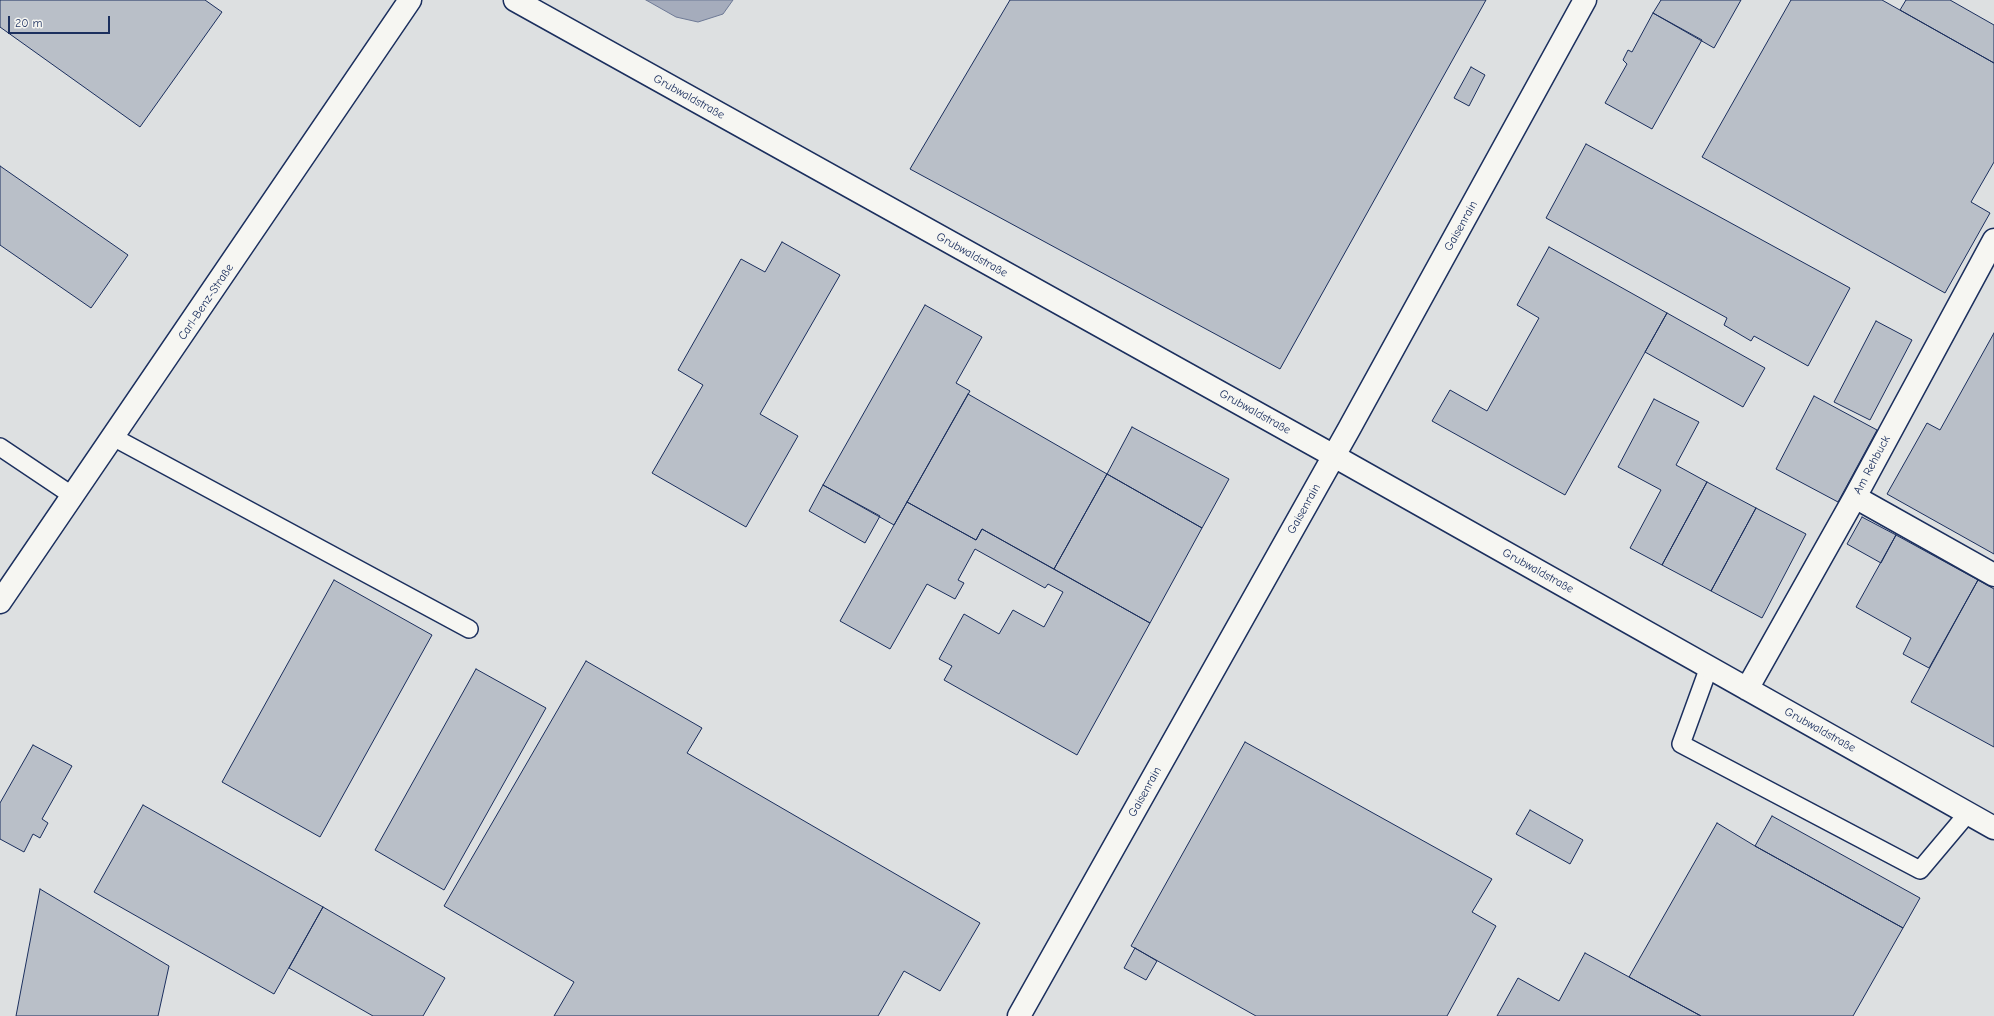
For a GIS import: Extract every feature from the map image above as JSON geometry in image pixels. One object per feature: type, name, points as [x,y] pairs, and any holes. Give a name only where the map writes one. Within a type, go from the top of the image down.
[{"type":"street","name":"Carl-Benz-Straße","points":[[0,602],[410,0]]},
{"type":"street","name":"Grubwaldstraße","points":[[515,0],[1334,456],[1994,828]]},
{"type":"street","name":"Gaisenrain","points":[[1019,1016],[1334,456],[1585,0]]},
{"type":"street","name":"Am Rehbuck","points":[[1747,689],[1855,497],[1994,240]]},
{"type":"street","points":[[1855,497],[1994,575]]},
{"type":"lane","points":[[113,437],[469,629]]},
{"type":"lane","points":[[0,447],[73,496]]},
{"type":"lane","points":[[1709,667],[1681,744],[1920,870],[1968,813]]},
{"type":"shaded area","points":[[0,0],[1994,0],[1994,1016],[0,1016]]},
{"type":"water","points":[[646,0],[733,0],[723,14],[698,22],[676,17]]},
{"type":"building","points":[[0,0],[205,0],[222,12],[140,127],[0,27]]},
{"type":"building","points":[[1010,0],[1486,0],[1280,369],[910,169]]},
{"type":"building","points":[[1661,0],[1741,0],[1714,48],[1653,13]]},
{"type":"building","points":[[1791,0],[1882,0],[1994,63],[1994,162],[1971,202],[1990,213],[1945,293],[1702,157]]},
{"type":"building","points":[[1906,0],[1950,0],[1994,25],[1994,63],[1900,10]]},
{"type":"building","points":[[1653,13],[1702,40],[1652,129],[1605,103],[1627,64],[1623,60],[1628,50],[1632,52]]},
{"type":"building","points":[[1471,67],[1485,75],[1469,106],[1454,98]]},
{"type":"building","points":[[1586,144],[1850,288],[1808,366],[1754,336],[1751,341],[1724,325],[1727,318],[1546,218]]},
{"type":"building","points":[[0,166],[128,255],[91,308],[0,245]]},
{"type":"building","points":[[782,242],[840,275],[760,414],[798,436],[746,527],[652,473],[703,385],[678,370],[741,259],[765,272]]},
{"type":"building","points":[[1549,247],[1667,313],[1565,495],[1432,421],[1450,390],[1487,411],[1539,318],[1517,305]]},
{"type":"building","points":[[925,305],[982,337],[956,383],[970,391],[894,525],[823,485]]},
{"type":"building","points":[[1667,313],[1765,368],[1743,407],[1645,352]]},
{"type":"building","points":[[1876,321],[1912,340],[1870,420],[1834,402]]},
{"type":"building","points":[[1994,333],[1994,554],[1887,494],[1927,423],[1940,430]]},
{"type":"building","points":[[968,394],[1107,474],[1054,569],[982,529],[976,540],[907,502]]},
{"type":"building","points":[[1814,396],[1877,430],[1838,502],[1776,469]]},
{"type":"building","points":[[1654,399],[1699,422],[1676,465],[1707,482],[1662,565],[1630,548],[1661,490],[1618,467]]},
{"type":"building","points":[[1132,427],[1229,479],[1202,528],[1107,474]]},
{"type":"building","points":[[1107,474],[1202,528],[1150,623],[1054,569]]},
{"type":"building","points":[[1707,482],[1756,508],[1711,591],[1662,565]]},
{"type":"building","points":[[823,485],[880,516],[865,543],[809,511]]},
{"type":"building","points":[[907,502],[976,540],[982,529],[1150,623],[1077,755],[944,680],[952,666],[939,659],[964,614],[999,634],[1013,610],[1044,627],[1063,592],[1048,584],[1045,588],[975,549],[958,580],[964,583],[955,599],[927,584],[890,649],[840,621]]},
{"type":"building","points":[[1756,508],[1806,534],[1762,618],[1711,591]]},
{"type":"building","points":[[1862,517],[1896,535],[1881,563],[1847,544]]},
{"type":"building","points":[[1896,535],[1978,580],[1929,668],[1903,654],[1911,638],[1856,607]]},
{"type":"building","points":[[334,580],[432,635],[320,837],[222,782]]},
{"type":"building","points":[[1978,580],[1994,589],[1994,747],[1911,702]]},
{"type":"building","points":[[586,661],[702,728],[687,753],[980,923],[940,991],[904,971],[878,1016],[554,1016],[574,982],[444,906]]},
{"type":"building","points":[[476,669],[546,708],[444,890],[375,850]]},
{"type":"building","points":[[1245,742],[1492,879],[1472,912],[1496,926],[1447,1016],[1256,1016],[1131,946]]},
{"type":"building","points":[[33,745],[72,766],[42,819],[48,823],[40,838],[33,834],[24,852],[0,839],[0,803]]},
{"type":"building","points":[[143,805],[323,907],[274,994],[94,892]]},
{"type":"building","points":[[1530,810],[1583,840],[1570,864],[1516,834]]},
{"type":"building","points":[[1772,816],[1920,898],[1903,928],[1755,846]]},
{"type":"building","points":[[1717,823],[1755,846],[1903,928],[1853,1016],[1701,1016],[1629,977]]},
{"type":"building","points":[[40,889],[169,966],[158,1016],[16,1016]]},
{"type":"building","points":[[323,907],[445,978],[423,1016],[373,1016],[289,968]]},
{"type":"building","points":[[1135,948],[1157,961],[1146,980],[1124,968]]},
{"type":"building","points":[[1585,953],[1701,1016],[1497,1016],[1518,978],[1559,1001]]}]
